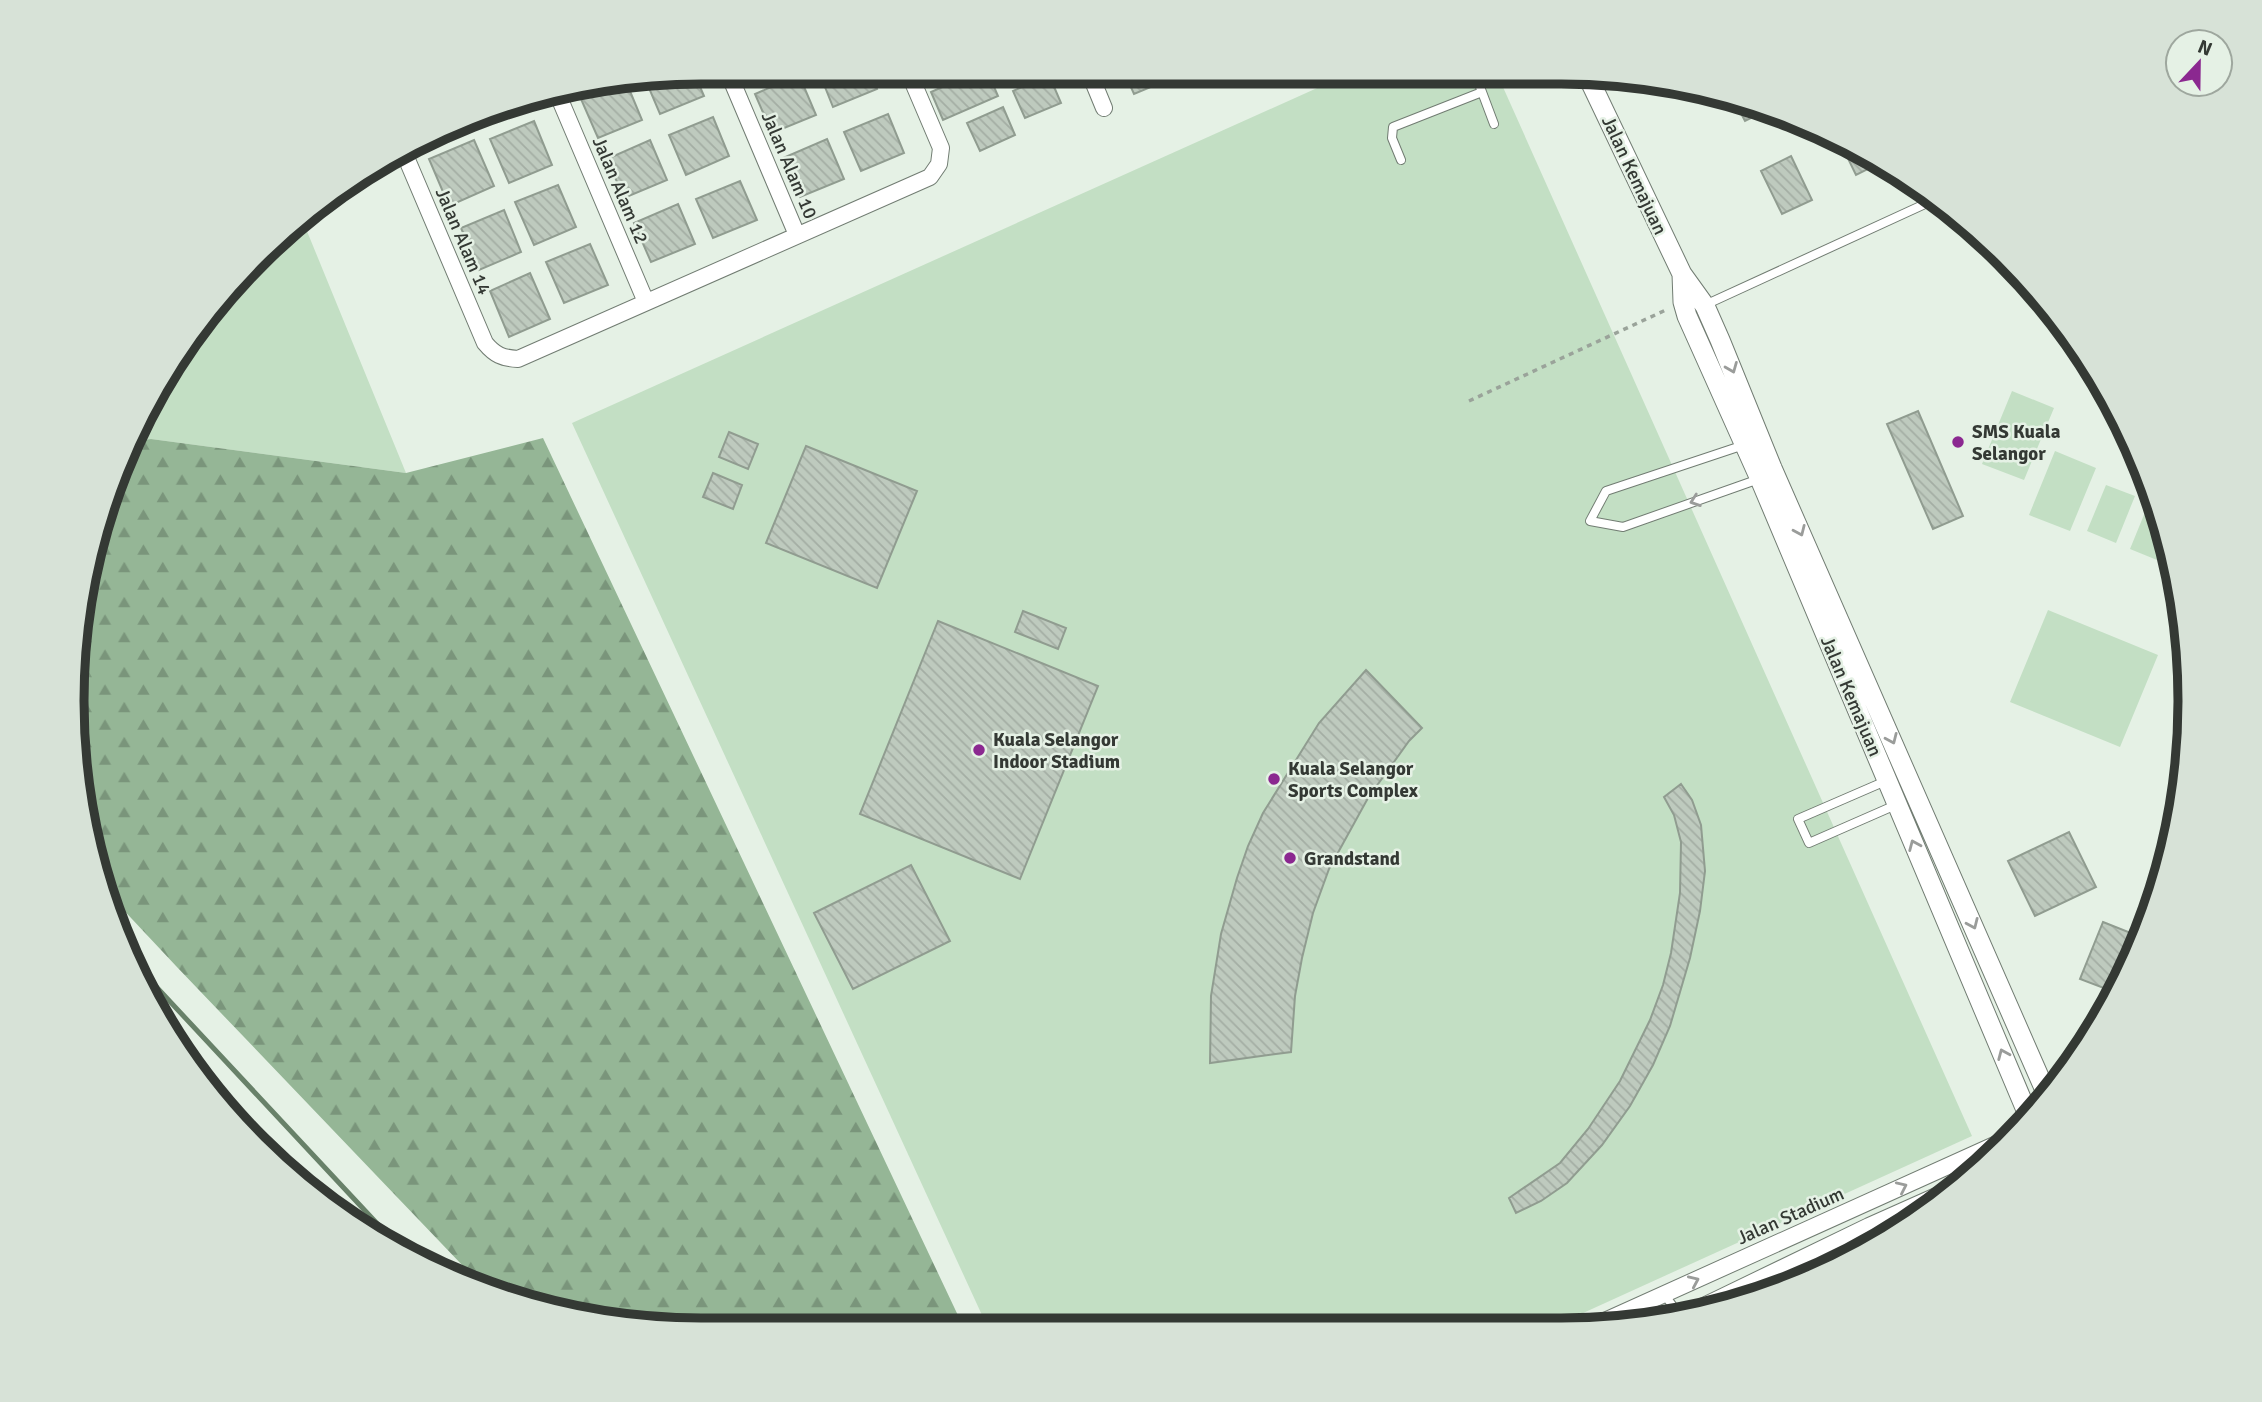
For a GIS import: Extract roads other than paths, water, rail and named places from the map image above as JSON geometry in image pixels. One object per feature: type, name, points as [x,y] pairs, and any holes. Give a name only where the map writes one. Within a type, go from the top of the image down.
[{"type":"street","name":"Jalan Alam 10","points":[[733,84],[797,235]]},
{"type":"street","points":[[646,302],[930,177],[939,164],[941,148],[914,84]]},
{"type":"street","points":[[1094,84],[1104,108]]},
{"type":"street","name":"Jalan Kemajuan","points":[[1592,85],[1682,274],[1705,306],[1753,442],[1887,780],[2025,1108]]},
{"type":"street","name":"Jalan Alam 12","points":[[560,101],[646,302]]},
{"type":"street","name":"Jalan Alam 14","points":[[407,159],[485,343],[493,352],[502,357],[518,359],[646,302]]},
{"type":"street","name":"Jalan Kemajuan","points":[[1682,274],[1685,309],[1753,442]]},
{"type":"street","name":"Jalan Kemajuan","points":[[1766,474],[1916,794],[2043,1086]]},
{"type":"street","name":"Jalan Stadium","points":[[1617,1315],[1984,1150]]},
{"type":"street","points":[[1736,1292],[1883,1227]]},
{"type":"lane","points":[[1479,84],[1494,124]]},
{"type":"lane","points":[[1401,160],[1392,138],[1393,127],[1482,92]]},
{"type":"lane","points":[[1685,309],[1705,306],[1926,204]]},
{"type":"lane","points":[[1753,442],[1606,491],[1590,521],[1623,527],[1766,474]]},
{"type":"lane","points":[[1906,773],[1798,819],[1809,843],[1898,805],[1916,794]]},
{"type":"lane","points":[[1664,1294],[1674,1307]]},
{"type":"waterway","points":[[153,983],[382,1229]]},
{"type":"place","name":"SMS Kuala Selangor","points":[[1958,442]]},
{"type":"place","name":"Kuala Selangor Indoor Stadium","points":[[979,750]]},
{"type":"place","name":"Kuala Selangor Sports Complex","points":[[1274,779]]},
{"type":"place","name":"Grandstand","points":[[1290,858]]}]
